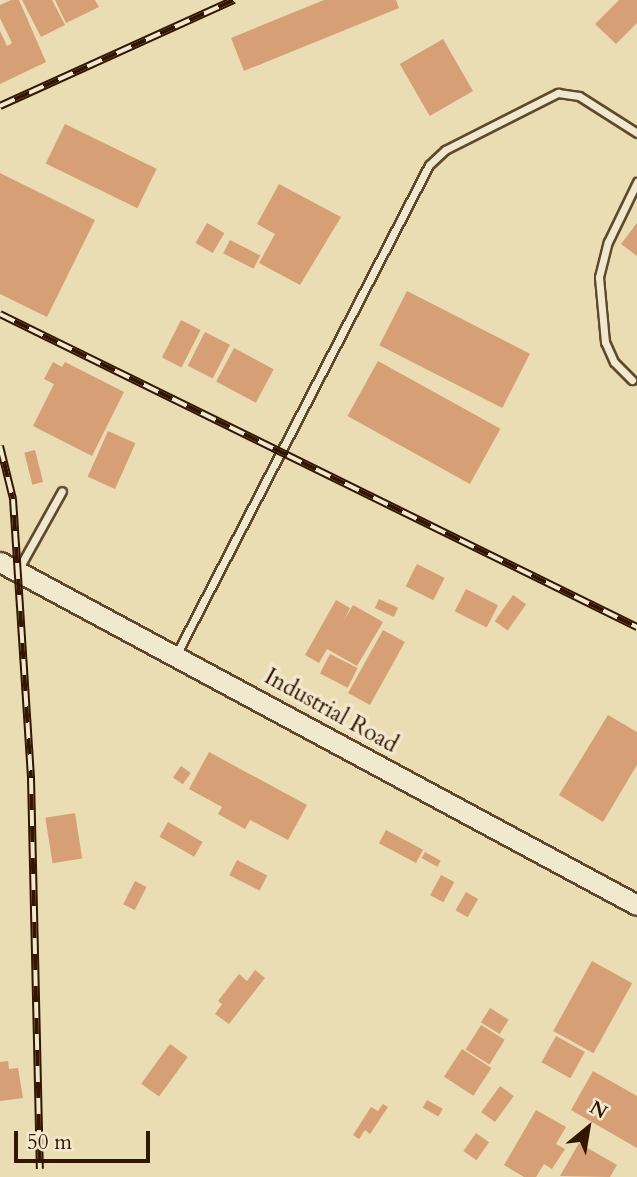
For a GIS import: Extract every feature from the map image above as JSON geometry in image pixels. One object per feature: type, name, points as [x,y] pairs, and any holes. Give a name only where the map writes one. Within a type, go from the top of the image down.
[{"type":"street","name":"Industrial Road","points":[[9,566],[637,905]]},
{"type":"lane","points":[[176,655],[429,165],[445,150],[558,93],[579,96],[637,134]]},
{"type":"lane","points":[[632,380],[614,362],[605,342],[599,277],[608,242],[637,182]]},
{"type":"lane","points":[[9,566],[62,491]]},
{"type":"building","points":[[19,0],[46,62],[0,84],[0,31],[7,46],[12,43],[0,18],[0,5]]},
{"type":"building","points":[[22,0],[52,0],[65,25],[41,37]]},
{"type":"building","points":[[55,0],[95,0],[99,7],[66,23]]},
{"type":"building","points":[[324,0],[396,0],[399,8],[244,71],[231,38]]},
{"type":"building","points":[[619,0],[637,0],[637,23],[616,44],[595,24]]},
{"type":"building","points":[[443,39],[473,91],[430,116],[400,64]]},
{"type":"building","points":[[65,124],[157,169],[137,208],[46,164]]},
{"type":"building","points":[[0,173],[95,220],[47,317],[0,294]]},
{"type":"building","points":[[279,184],[341,217],[300,285],[259,263],[275,234],[257,224]]},
{"type":"building","points":[[207,223],[224,233],[213,253],[196,243]]},
{"type":"building","points":[[637,223],[637,256],[621,244]]},
{"type":"building","points":[[230,240],[260,255],[253,269],[223,253]]},
{"type":"building","points":[[407,291],[530,354],[502,408],[379,345]]},
{"type":"building","points":[[181,320],[201,330],[182,367],[162,357]]},
{"type":"building","points":[[205,332],[230,345],[213,379],[188,366]]},
{"type":"building","points":[[234,348],[274,369],[256,403],[216,382]]},
{"type":"building","points":[[378,361],[500,429],[470,484],[347,416]]},
{"type":"building","points":[[53,362],[62,367],[65,362],[124,392],[92,456],[33,426],[54,384],[44,379]]},
{"type":"building","points":[[108,431],[135,443],[115,489],[88,477]]},
{"type":"building","points":[[35,450],[43,482],[32,485],[24,453]]},
{"type":"building","points":[[417,564],[445,578],[433,600],[406,586]]},
{"type":"building","points":[[466,589],[498,605],[487,628],[455,611]]},
{"type":"building","points":[[513,595],[526,604],[508,630],[495,621]]},
{"type":"building","points":[[379,599],[398,608],[394,617],[375,608]]},
{"type":"building","points":[[336,600],[350,608],[343,622],[353,605],[383,622],[357,666],[327,649],[319,663],[305,655]]},
{"type":"building","points":[[383,630],[405,642],[370,705],[348,693]]},
{"type":"building","points":[[330,654],[358,668],[348,688],[320,674]]},
{"type":"building","points":[[608,715],[637,732],[637,765],[603,822],[559,795]]},
{"type":"building","points":[[209,752],[307,805],[288,840],[250,820],[245,829],[218,814],[222,807],[189,789]]},
{"type":"building","points":[[181,766],[191,773],[183,784],[173,777]]},
{"type":"building","points":[[75,813],[82,858],[53,863],[45,818]]},
{"type":"building","points":[[168,822],[203,842],[194,857],[160,837]]},
{"type":"building","points":[[386,830],[423,850],[416,863],[379,843]]},
{"type":"building","points":[[425,852],[441,861],[437,867],[422,858]]},
{"type":"building","points":[[237,860],[267,875],[260,891],[229,875]]},
{"type":"building","points":[[441,875],[454,882],[443,902],[430,895]]},
{"type":"building","points":[[135,881],[147,887],[135,910],[123,904]]},
{"type":"building","points":[[466,892],[478,899],[468,917],[456,910]]},
{"type":"building","points":[[592,961],[632,983],[593,1053],[553,1031]]},
{"type":"building","points":[[255,970],[265,978],[229,1024],[215,1014],[222,1004],[218,1001],[239,974],[247,981]]},
{"type":"building","points":[[490,1008],[509,1020],[500,1034],[481,1022]]},
{"type":"building","points":[[481,1025],[505,1040],[489,1064],[466,1050]]},
{"type":"building","points":[[556,1036],[585,1052],[570,1078],[541,1062]]},
{"type":"building","points":[[170,1044],[188,1057],[159,1097],[141,1084]]},
{"type":"building","points":[[462,1049],[491,1068],[473,1096],[444,1077]]},
{"type":"building","points":[[8,1061],[9,1069],[18,1068],[23,1098],[0,1101],[0,1062]]},
{"type":"building","points":[[593,1071],[637,1096],[637,1148],[571,1110]]},
{"type":"building","points":[[500,1086],[514,1096],[495,1122],[481,1112]]},
{"type":"building","points":[[427,1100],[443,1109],[438,1117],[423,1108]]},
{"type":"building","points":[[383,1104],[388,1107],[370,1134],[365,1130],[359,1139],[353,1135],[371,1107],[378,1111]]},
{"type":"building","points":[[536,1110],[566,1127],[556,1144],[565,1149],[552,1169],[544,1164],[536,1177],[524,1177],[504,1165]]},
{"type":"building","points":[[476,1133],[489,1142],[476,1160],[463,1151]]},
{"type":"building","points":[[579,1143],[617,1165],[610,1177],[560,1176]]},
{"type":"railway","points":[[0,106],[234,0]]},
{"type":"railway","points":[[0,314],[637,627]]},
{"type":"railway","points":[[0,446],[13,499],[31,778],[40,1169]]}]
